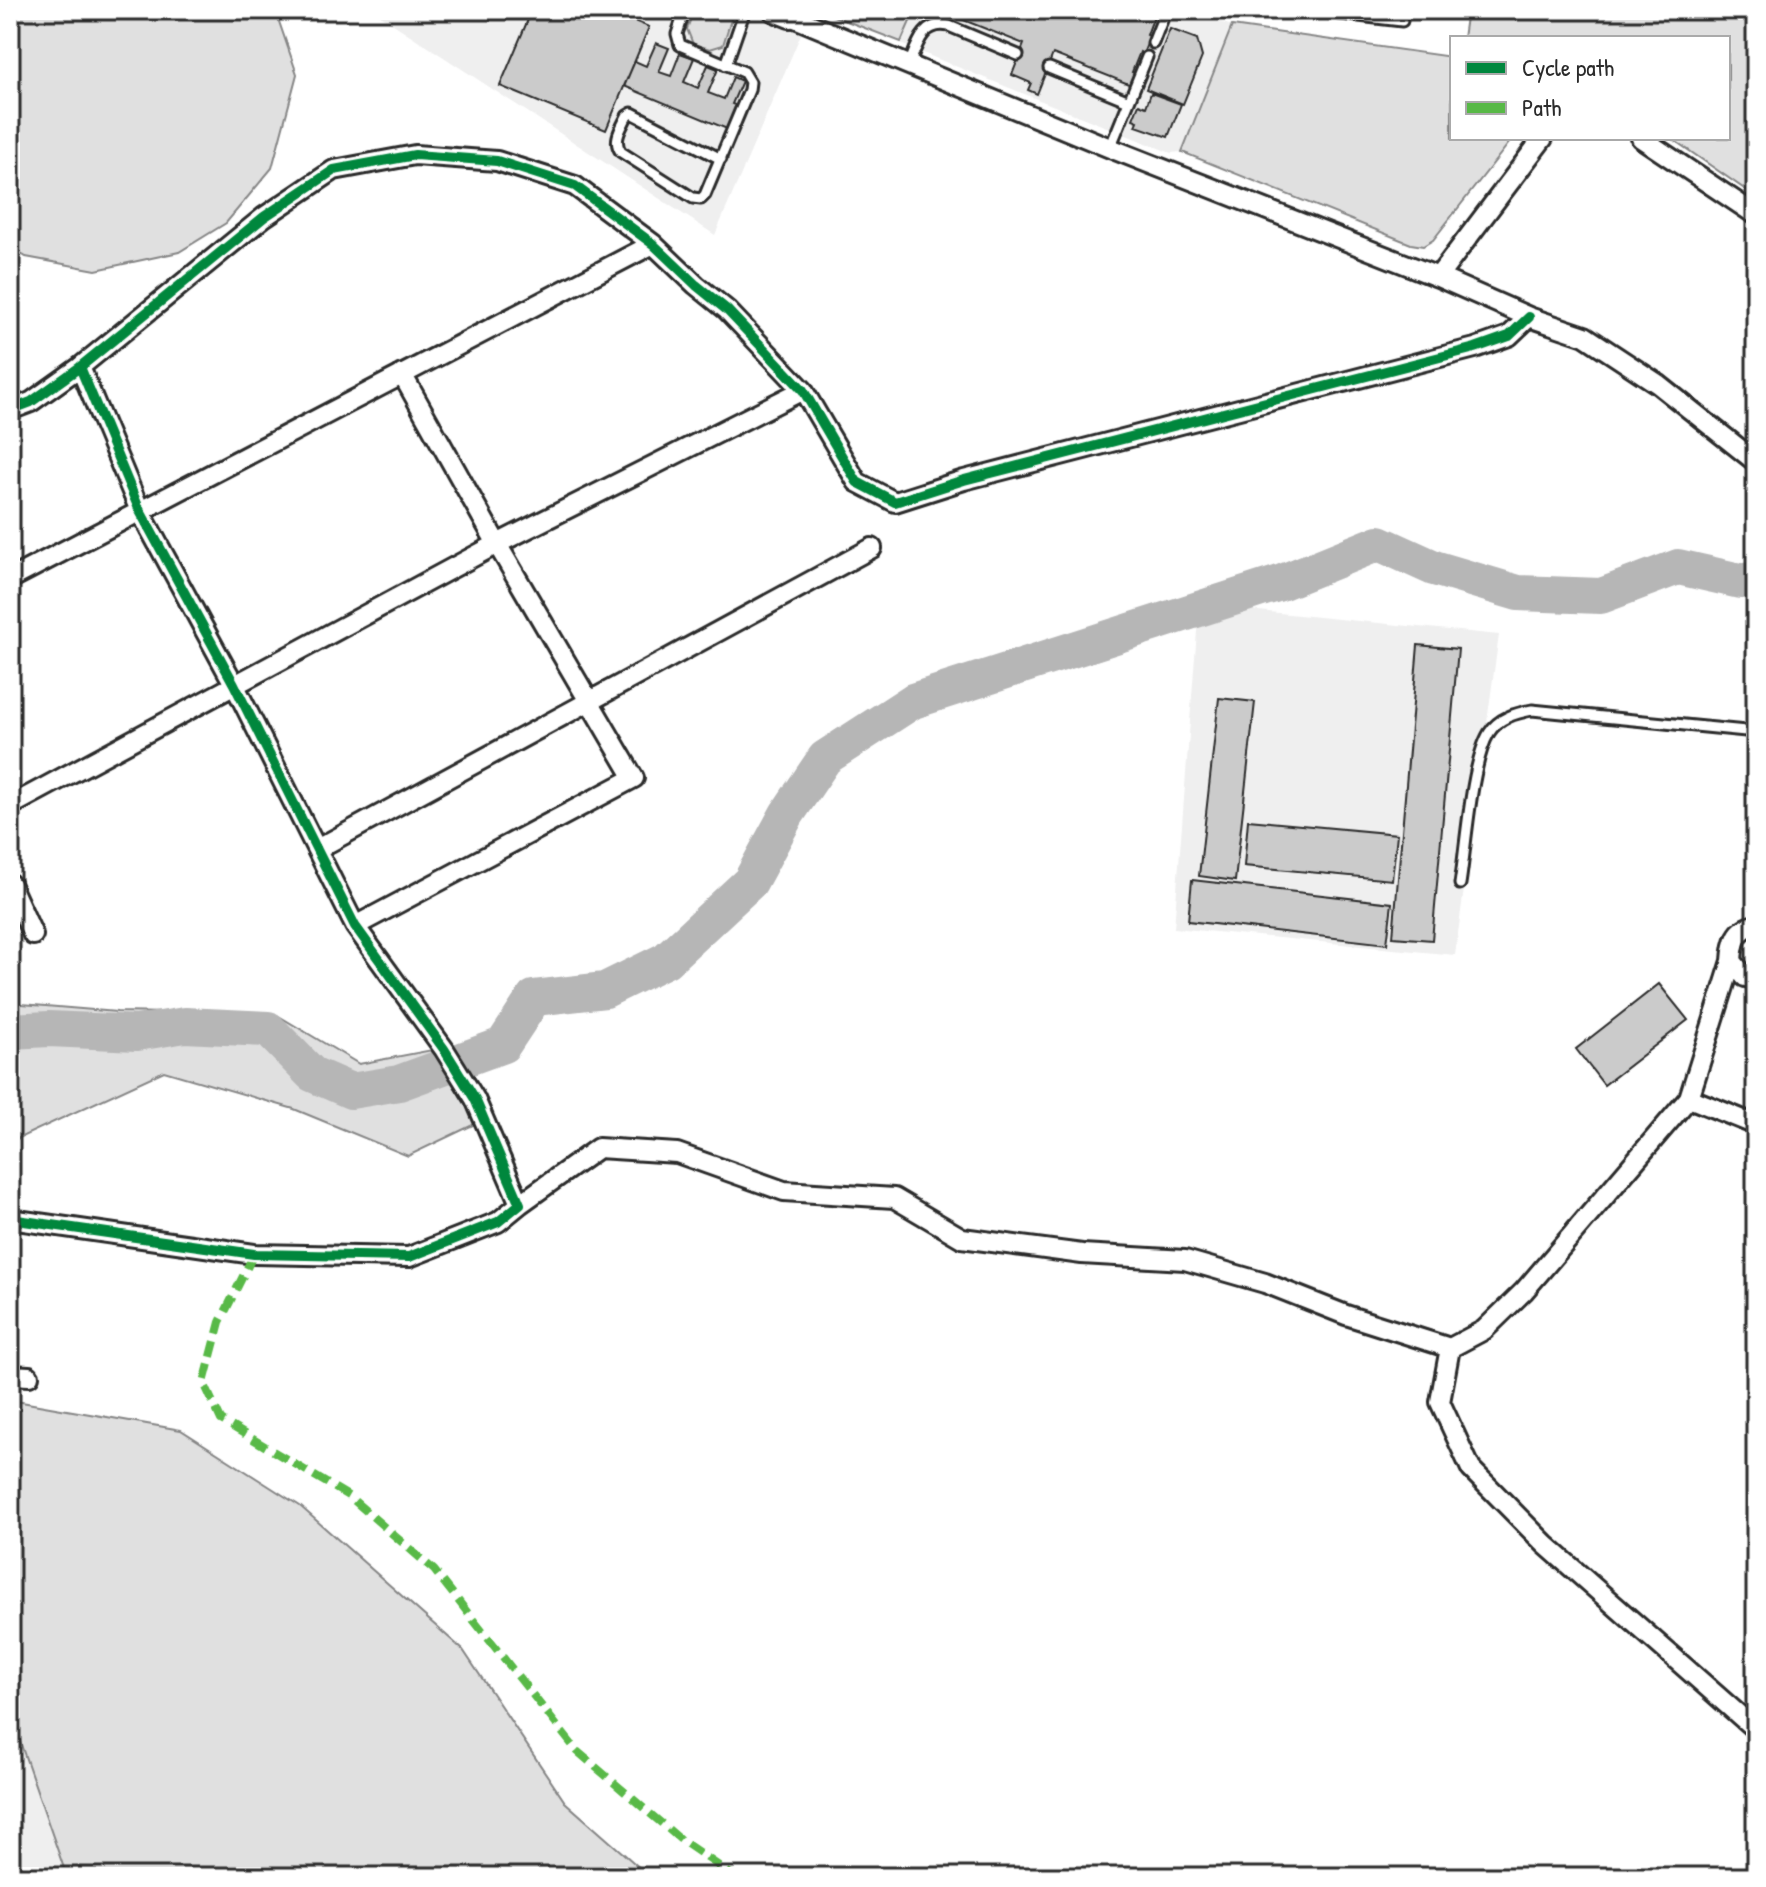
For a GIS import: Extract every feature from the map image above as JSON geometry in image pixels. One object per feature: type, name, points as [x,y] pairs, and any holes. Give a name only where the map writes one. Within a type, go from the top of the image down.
[{"type":"street","points":[[786,12],[1110,148],[1438,277],[1529,317],[1585,336],[1658,384],[1756,462]]},
{"type":"street","points":[[1438,277],[1541,140]]},
{"type":"street","points":[[1644,140],[1756,215]]},
{"type":"street","points":[[10,410],[31,402],[80,367],[264,217],[334,170],[415,155],[497,161],[575,186],[653,244],[727,310],[803,390],[857,482],[895,502],[964,480],[1475,348],[1509,336],[1529,317]]},
{"type":"street","points":[[10,579],[653,244]]},
{"type":"street","points":[[80,367],[140,511],[234,684],[355,926],[444,1049],[475,1099],[520,1204]]},
{"type":"street","points":[[355,926],[634,778],[402,374]]},
{"type":"street","points":[[10,806],[497,544],[803,390]]},
{"type":"street","points":[[317,849],[872,548]]},
{"type":"street","points":[[10,884],[33,935]]},
{"type":"street","points":[[10,1219],[254,1254],[409,1257],[498,1222],[598,1148],[677,1153],[784,1191],[894,1198],[962,1238],[1082,1254],[1185,1260],[1265,1283],[1346,1315],[1450,1348],[1484,1330],[1524,1291],[1689,1098],[1732,961],[1733,941],[1746,927],[1756,925]]},
{"type":"street","points":[[1732,961],[1745,977],[1756,979]]},
{"type":"street","points":[[1689,1098],[1756,1125]]},
{"type":"street","points":[[1450,1348],[1440,1402],[1471,1469],[1546,1545],[1756,1730]]},
{"type":"lane","points":[[685,10],[677,34],[680,45],[744,72],[750,86],[721,159],[705,195],[699,199],[621,152],[617,146],[627,116],[632,113],[721,159]]},
{"type":"lane","points":[[726,65],[745,10]]},
{"type":"lane","points":[[1153,43],[1166,10]]},
{"type":"lane","points":[[1306,10],[1402,21]]},
{"type":"lane","points":[[909,65],[922,34],[937,25],[949,26],[1018,55]]},
{"type":"lane","points":[[1110,148],[1147,57]]},
{"type":"lane","points":[[1049,68],[1129,101]]},
{"type":"lane","points":[[1460,884],[1477,768],[1490,732],[1511,714],[1532,710],[1756,732]]},
{"type":"shaded area","points":[[10,10],[275,10],[297,74],[272,168],[226,223],[179,252],[96,270],[26,257],[10,247]]},
{"type":"shaded area","points":[[372,10],[741,10],[801,34],[715,235]]},
{"type":"shaded area","points":[[694,10],[734,10],[723,45],[710,49],[693,44],[687,29]]},
{"type":"shaded area","points":[[818,10],[915,10],[901,42]]},
{"type":"shaded area","points":[[915,10],[1184,10],[1232,26],[1182,152],[1171,153],[903,45],[901,42]]},
{"type":"shaded area","points":[[1467,10],[1756,10],[1756,197],[1674,140],[1730,140],[1730,36],[1463,36]]},
{"type":"shaded area","points":[[1232,26],[1450,57],[1450,140],[1511,140],[1433,240],[1423,246],[1411,244],[1182,152]]},
{"type":"shaded area","points":[[1199,605],[1499,635],[1455,955],[1174,928]]},
{"type":"shaded area","points":[[10,1003],[117,1012],[277,1015],[359,1064],[432,1050],[477,1123],[408,1156],[294,1109],[164,1071],[17,1139],[10,1138]]},
{"type":"shaded area","points":[[10,1400],[181,1430],[300,1506],[463,1650],[565,1802],[650,1877],[67,1877],[10,1713]]},
{"type":"shaded area","points":[[10,1713],[67,1877],[10,1877]]},
{"type":"building","points":[[532,10],[607,10],[649,27],[606,130],[500,86]]},
{"type":"building","points":[[1148,10],[1155,13],[1147,35],[1150,36],[1132,72],[1136,73],[1131,85],[1053,54],[1037,94],[1028,90],[1031,83],[1012,75],[1024,44],[941,11]]},
{"type":"building","points":[[1170,29],[1197,39],[1202,57],[1183,104],[1146,89]]},
{"type":"building","points":[[656,43],[669,48],[659,72],[671,76],[680,53],[694,58],[684,82],[698,88],[708,65],[718,69],[708,93],[724,99],[733,77],[742,81],[732,104],[737,106],[727,129],[624,86],[635,61],[646,66]]},
{"type":"building","points":[[1151,93],[1181,104],[1168,137],[1136,126],[1138,121],[1133,119],[1139,104],[1146,107]]},
{"type":"building","points":[[1418,645],[1458,649],[1432,940],[1393,937]]},
{"type":"building","points":[[1219,698],[1255,702],[1235,881],[1199,876]]},
{"type":"building","points":[[1248,820],[1397,834],[1392,880],[1244,866]]},
{"type":"building","points":[[1192,880],[1392,903],[1387,944],[1188,921]]},
{"type":"building","points":[[1659,984],[1688,1020],[1604,1085],[1576,1049]]},
{"type":"building","points":[[10,1846],[21,1877],[10,1877]]},
{"type":"waterway","points":[[10,1031],[49,1029],[137,1033],[185,1025],[268,1029],[312,1074],[351,1091],[399,1083],[503,1045],[534,998],[605,990],[666,960],[750,882],[787,814],[825,758],[913,701],[1280,583],[1379,543],[1434,568],[1518,593],[1601,596],[1678,567],[1740,581],[1756,580]]},
{"type":"marked path","points":[[254,1254],[220,1322],[204,1383],[221,1420],[350,1497],[434,1570],[577,1751],[681,1840],[735,1877]]},
{"type":"cycle path","points":[[10,410],[31,402],[80,367],[264,217],[334,170],[415,155],[497,161],[575,186],[653,244],[727,310],[803,390],[857,482],[895,502],[964,480],[1475,348],[1509,336],[1529,317]]},
{"type":"cycle path","points":[[10,1219],[254,1254],[409,1257],[498,1222],[520,1204],[475,1099],[444,1049],[355,926],[234,684],[140,511],[80,367]]}]
